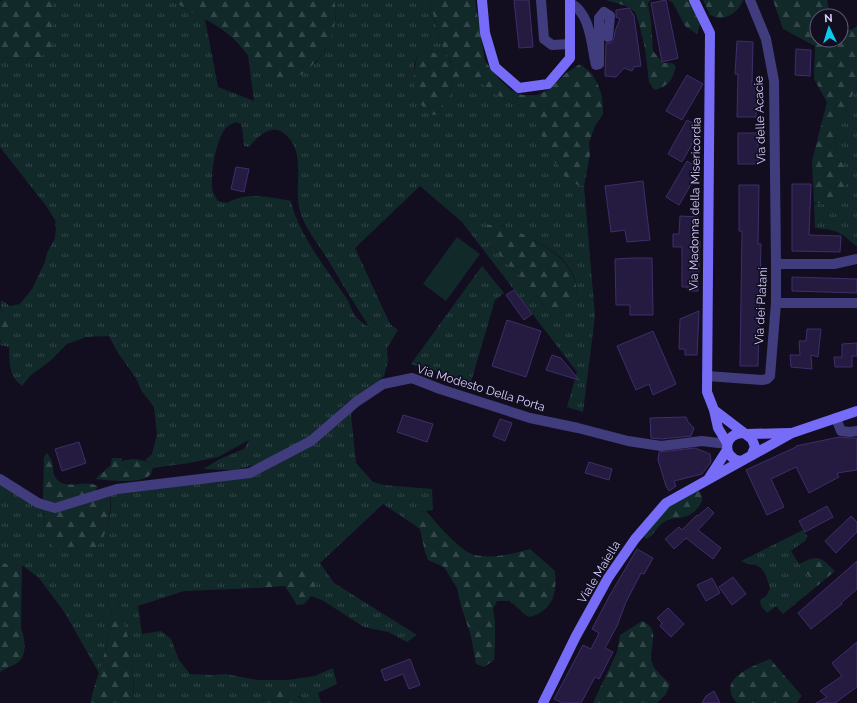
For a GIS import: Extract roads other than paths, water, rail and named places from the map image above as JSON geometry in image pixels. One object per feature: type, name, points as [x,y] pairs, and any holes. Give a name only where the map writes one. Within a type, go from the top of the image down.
[{"type":"main road","points":[[482,0],[485,33],[495,67],[519,88],[548,84],[570,58],[570,2]]},
{"type":"main road","name":"Via Madonna della Misericordia","points":[[694,0],[710,33],[707,392],[714,410],[718,428],[727,446]]},
{"type":"main road","points":[[714,410],[752,439],[755,444],[752,454]]},
{"type":"main road","points":[[727,446],[733,458],[740,461],[792,433],[857,412]]},
{"type":"main road","points":[[708,480],[732,436],[739,433],[792,433]]},
{"type":"main road","name":"Viale Maiella","points":[[543,703],[576,636],[608,578],[635,539],[666,503],[740,461]]},
{"type":"street","points":[[540,0],[544,39],[552,45],[570,44]]},
{"type":"street","name":"Via delle Acacie","points":[[750,0],[766,39],[774,81],[775,172]]},
{"type":"street","points":[[570,2],[576,6],[586,21],[596,65],[599,64],[598,18],[604,12],[610,16],[608,37]]},
{"type":"street","name":"Via dei Platani","points":[[707,376],[762,380],[767,379],[770,376],[776,303],[775,172]]},
{"type":"street","points":[[776,264],[834,264],[857,258]]},
{"type":"street","points":[[776,303],[857,303]]},
{"type":"street","name":"Via Modesto Della Porta","points":[[0,479],[38,503],[55,508],[117,489],[250,473],[311,441],[356,402],[383,384],[412,378],[440,389],[530,418],[578,428],[628,441],[661,446],[702,441],[727,446]]},
{"type":"street","points":[[836,418],[841,431],[850,432],[857,430]]}]
